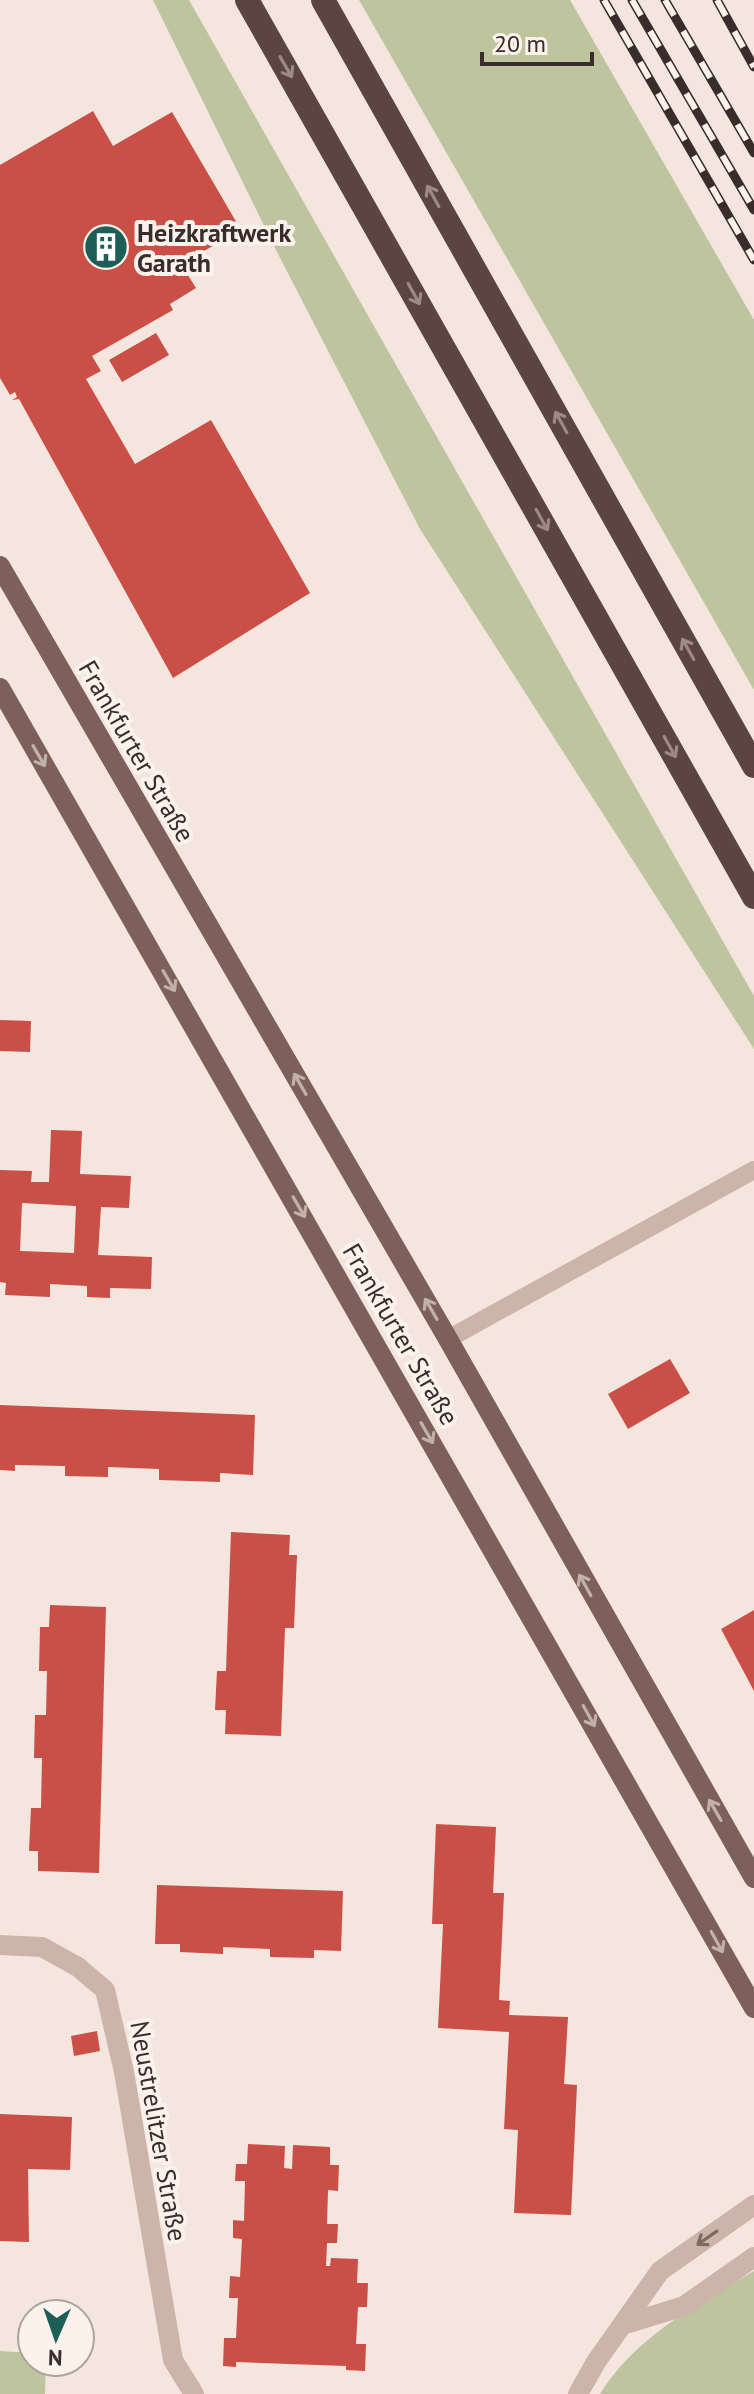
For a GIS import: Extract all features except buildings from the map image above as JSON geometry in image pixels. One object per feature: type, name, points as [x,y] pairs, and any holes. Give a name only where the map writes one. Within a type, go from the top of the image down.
[{"type":"highway","points":[[247,0],[754,897]]},
{"type":"highway","points":[[323,0],[754,766]]},
{"type":"main road","name":"Frankfurter Straße","points":[[0,566],[448,1339],[754,1878]]},
{"type":"main road","name":"Frankfurter Straße","points":[[0,688],[754,2008]]},
{"type":"street","name":"Neustrelitzer Straße","points":[[0,1945],[42,1947],[78,1967],[105,1990],[124,2072],[173,2360],[194,2394]]},
{"type":"street","points":[[578,2394],[596,2362],[626,2324],[660,2271],[754,2205]]},
{"type":"street","points":[[626,2324],[684,2306],[754,2257]]},
{"type":"lane","points":[[448,1339],[754,1170]]},
{"type":"green space","points":[[153,0],[189,0],[754,996],[754,1049],[420,529],[277,252]]},
{"type":"green space","points":[[359,0],[570,0],[754,320],[754,690]]},
{"type":"green space","points":[[754,2271],[754,2394],[600,2394],[614,2374],[649,2339],[690,2309]]},
{"type":"green space","points":[[0,2351],[16,2352],[16,2378],[46,2378],[45,2394],[0,2394]]},
{"type":"railway","points":[[604,0],[754,260]]},
{"type":"railway","points":[[632,0],[754,210]]},
{"type":"railway","points":[[665,0],[754,153]]},
{"type":"railway","points":[[717,0],[754,67]]},
{"type":"place","name":"Heizkraftwerk Garath","points":[[106,247]]}]
